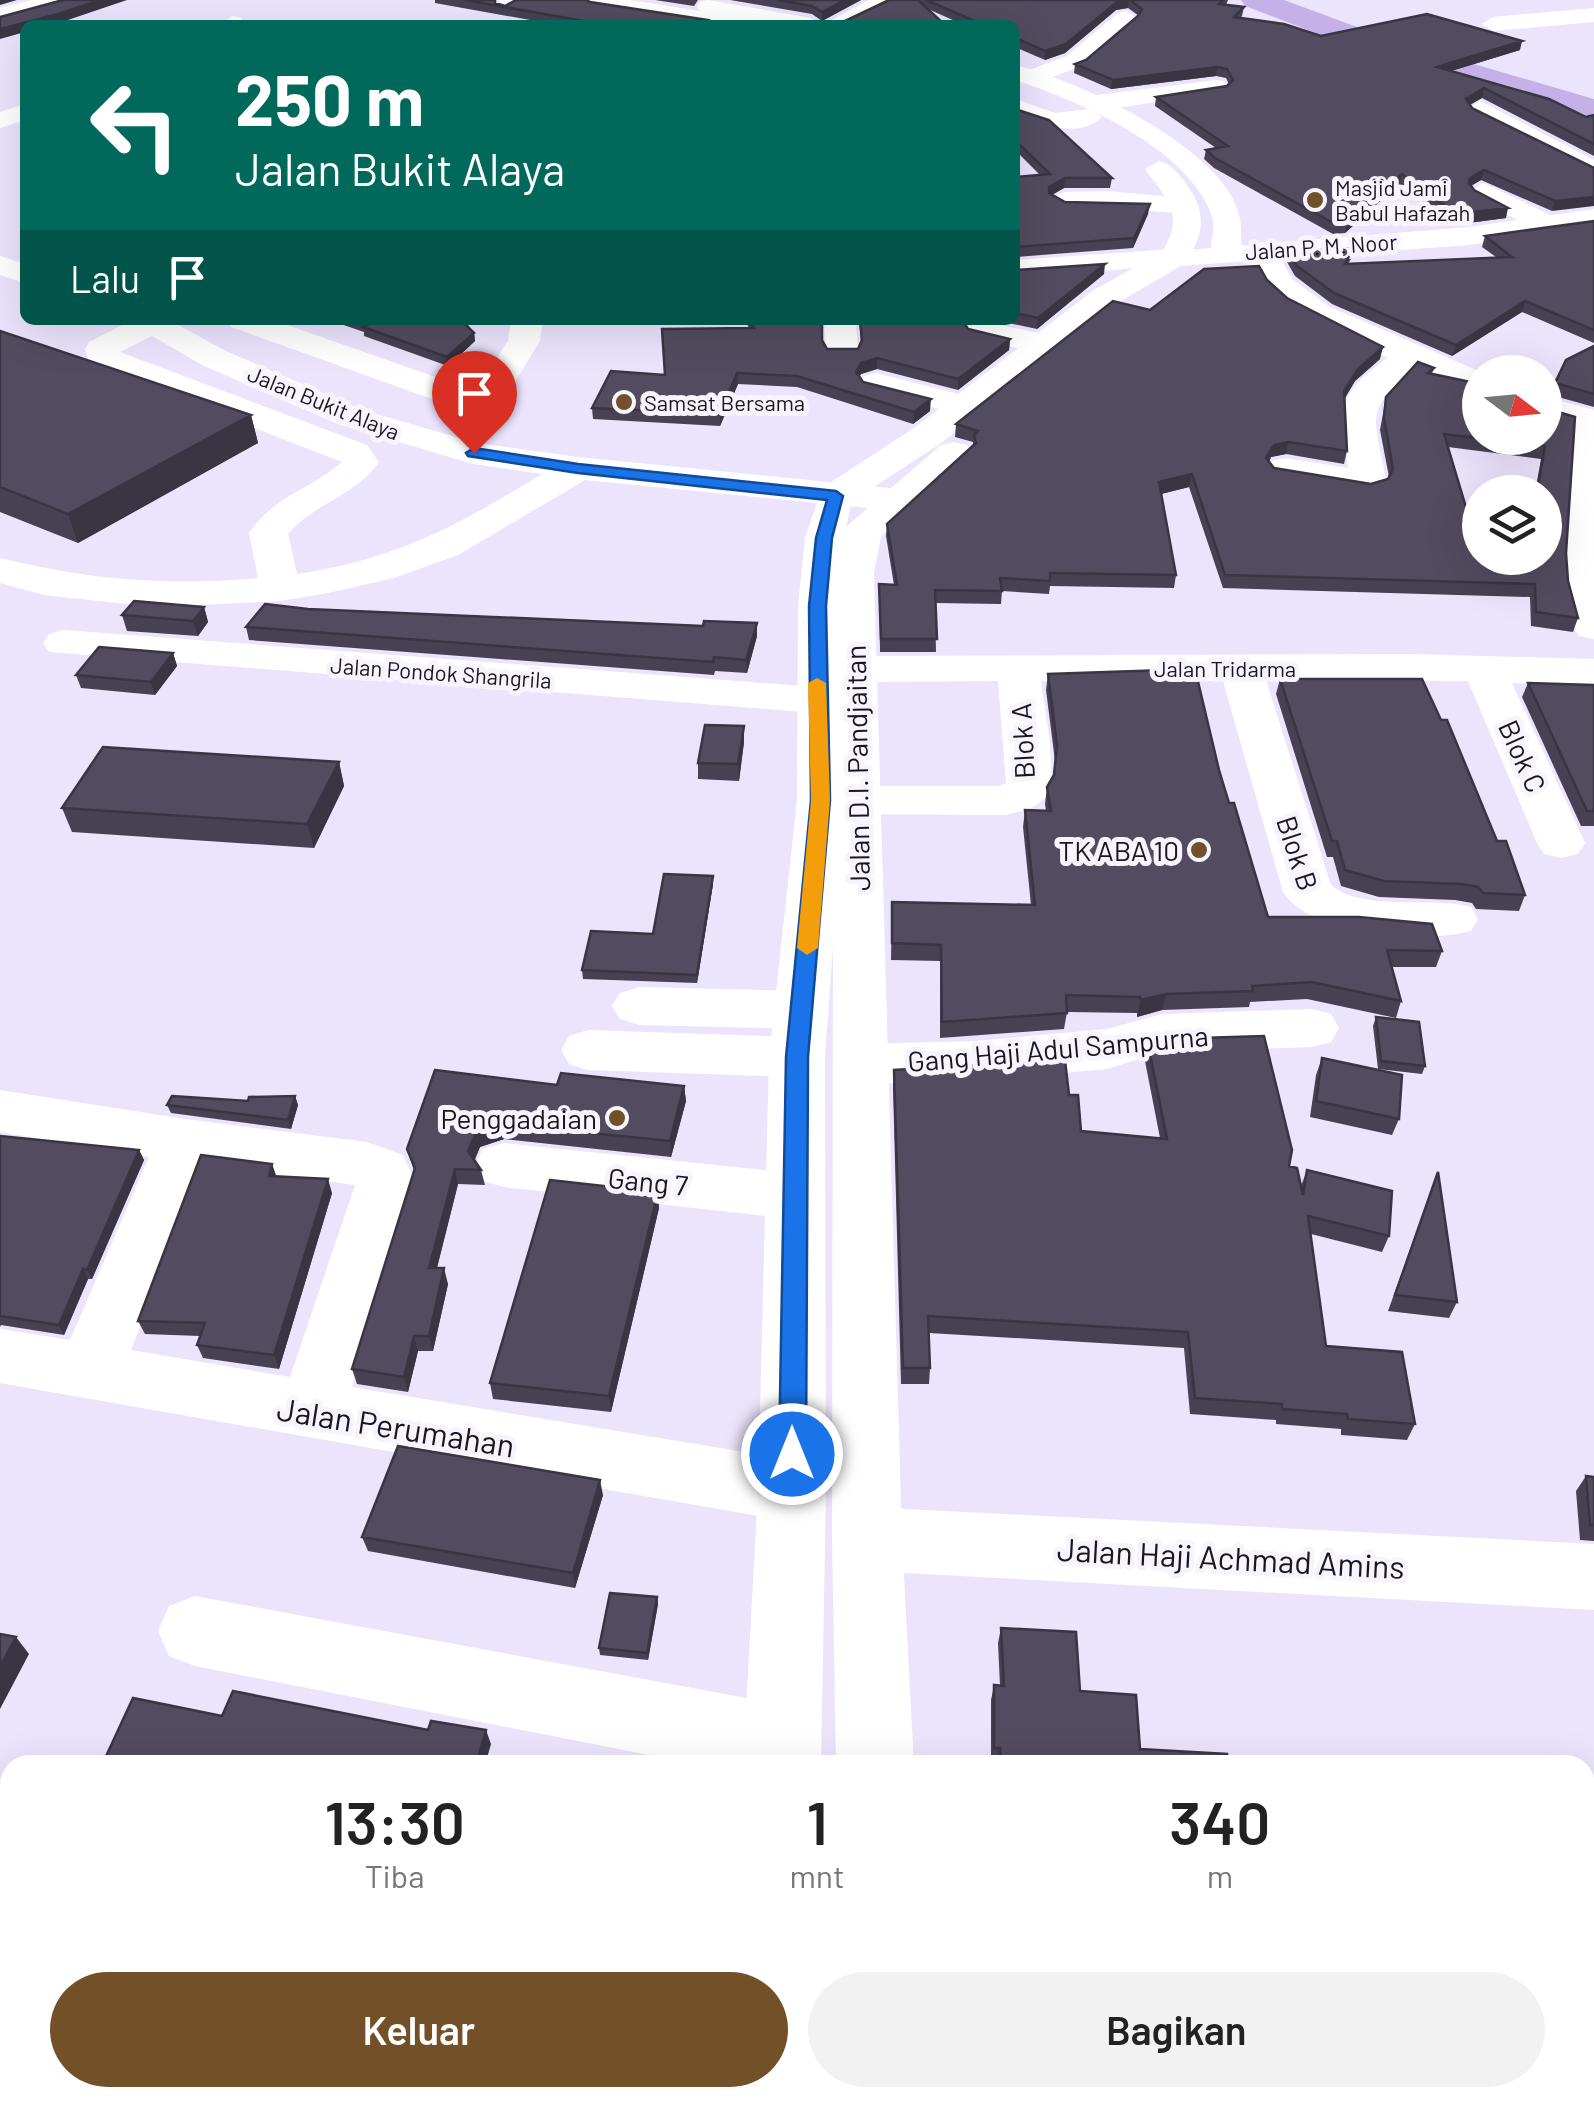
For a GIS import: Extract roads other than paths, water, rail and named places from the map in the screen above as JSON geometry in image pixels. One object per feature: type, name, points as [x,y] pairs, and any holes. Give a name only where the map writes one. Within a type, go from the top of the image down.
[{"type":"main road","points":[[0,14],[56,0]]},
{"type":"main road","points":[[591,0],[625,2],[718,20]]},
{"type":"main road","points":[[671,0],[717,3],[790,20]]},
{"type":"main road","points":[[844,20],[887,0]]},
{"type":"main road","points":[[1493,24],[1594,15]]},
{"type":"main road","points":[[1021,78],[1075,61],[1126,18]]},
{"type":"main road","points":[[1021,78],[1064,103],[1092,110],[1158,140],[1206,181],[1228,223],[1230,238],[1285,290],[1315,310],[1462,377]]},
{"type":"main road","points":[[1020,109],[1053,121],[1216,87]]},
{"type":"main road","points":[[1092,110],[1175,187],[1190,217],[1190,233],[1173,258]]},
{"type":"main road","points":[[1479,119],[1520,147],[1584,166]]},
{"type":"main road","points":[[1483,191],[1556,224],[1594,236]]},
{"type":"main road","points":[[1064,200],[1108,198],[1185,206]]},
{"type":"main road","name":"Jalan P. M. Noor","points":[[1020,268],[1469,236],[1594,218]]},
{"type":"main road","name":"Jalan D.I. Pandjaitan","points":[[783,1754],[792,1491],[793,1196],[799,1034],[840,801],[857,669],[854,573],[862,532],[884,485],[1163,288],[1244,252]]},
{"type":"main road","name":"Jalan D.I. Pandjaitan","points":[[875,1755],[867,1539],[858,921],[840,801],[818,700],[819,589],[824,538],[966,406],[1105,297],[1173,258]]},
{"type":"main road","points":[[256,325],[483,404],[528,332],[527,325]]},
{"type":"main road","points":[[155,326],[101,349],[102,357],[354,453],[360,462],[353,472],[287,512],[268,533],[280,589]]},
{"type":"main road","name":"Jalan Bukit Alaya","points":[[155,326],[214,358],[350,417],[474,453],[578,468],[727,472],[884,485]]},
{"type":"main road","name":"Jalan Bukit Alaya","points":[[155,326],[259,346],[386,400],[483,404],[586,447],[727,472],[884,485]]},
{"type":"main road","points":[[981,330],[1045,344]]},
{"type":"main road","points":[[1285,469],[1368,482],[1358,410],[1372,386],[1411,356]]},
{"type":"main road","points":[[350,417],[420,383]]},
{"type":"main road","points":[[876,383],[966,406]]},
{"type":"main road","points":[[1562,411],[1594,420],[1585,593],[1594,627]]},
{"type":"main road","points":[[0,570],[72,588],[126,594],[280,589],[324,583],[424,555],[578,468]]},
{"type":"main road","name":"Jalan Pondok Shangrila","points":[[64,643],[818,700]]},
{"type":"main road","name":"Blok B","points":[[1242,668],[1308,892],[1315,902],[1344,912],[1453,919]]},
{"type":"main road","name":"Jalan Tridarma","points":[[857,669],[1594,672]]},
{"type":"main road","name":"Blok A","points":[[840,801],[1006,801],[1026,792],[1029,784],[1018,669]]},
{"type":"main road","name":"Blok C","points":[[1484,670],[1561,842]]},
{"type":"main road","points":[[639,1006],[799,1034]]},
{"type":"main road","name":"Gang Haji Adul Sampurna","points":[[863,1064],[976,1061],[1106,1049],[1162,1033],[1312,1028]]},
{"type":"main road","points":[[588,1050],[799,1034]]},
{"type":"main road","points":[[0,1111],[185,1141],[367,1164],[382,1171],[385,1182],[311,1412]]},
{"type":"main road","points":[[89,1372],[185,1141]]},
{"type":"main road","name":"Gang 7","points":[[504,1165],[793,1196]]},
{"type":"main road","name":"Jalan Perumahan","points":[[0,1356],[792,1491]]},
{"type":"main road","name":"Jalan Haji Achmad Amins","points":[[867,1539],[1594,1577]]},
{"type":"main road","points":[[195,1631],[783,1754]]},
{"type":"waterway","points":[[1256,0],[1384,48],[1594,110]]},
{"type":"place","name":"Masjid Jami Babul Hafazah","points":[[1315,200]]},
{"type":"place","name":"Samsat Bersama","points":[[624,402]]},
{"type":"place","name":"TK ABA 10","points":[[1199,850]]},
{"type":"place","name":"Penggadaian","points":[[617,1118]]}]
